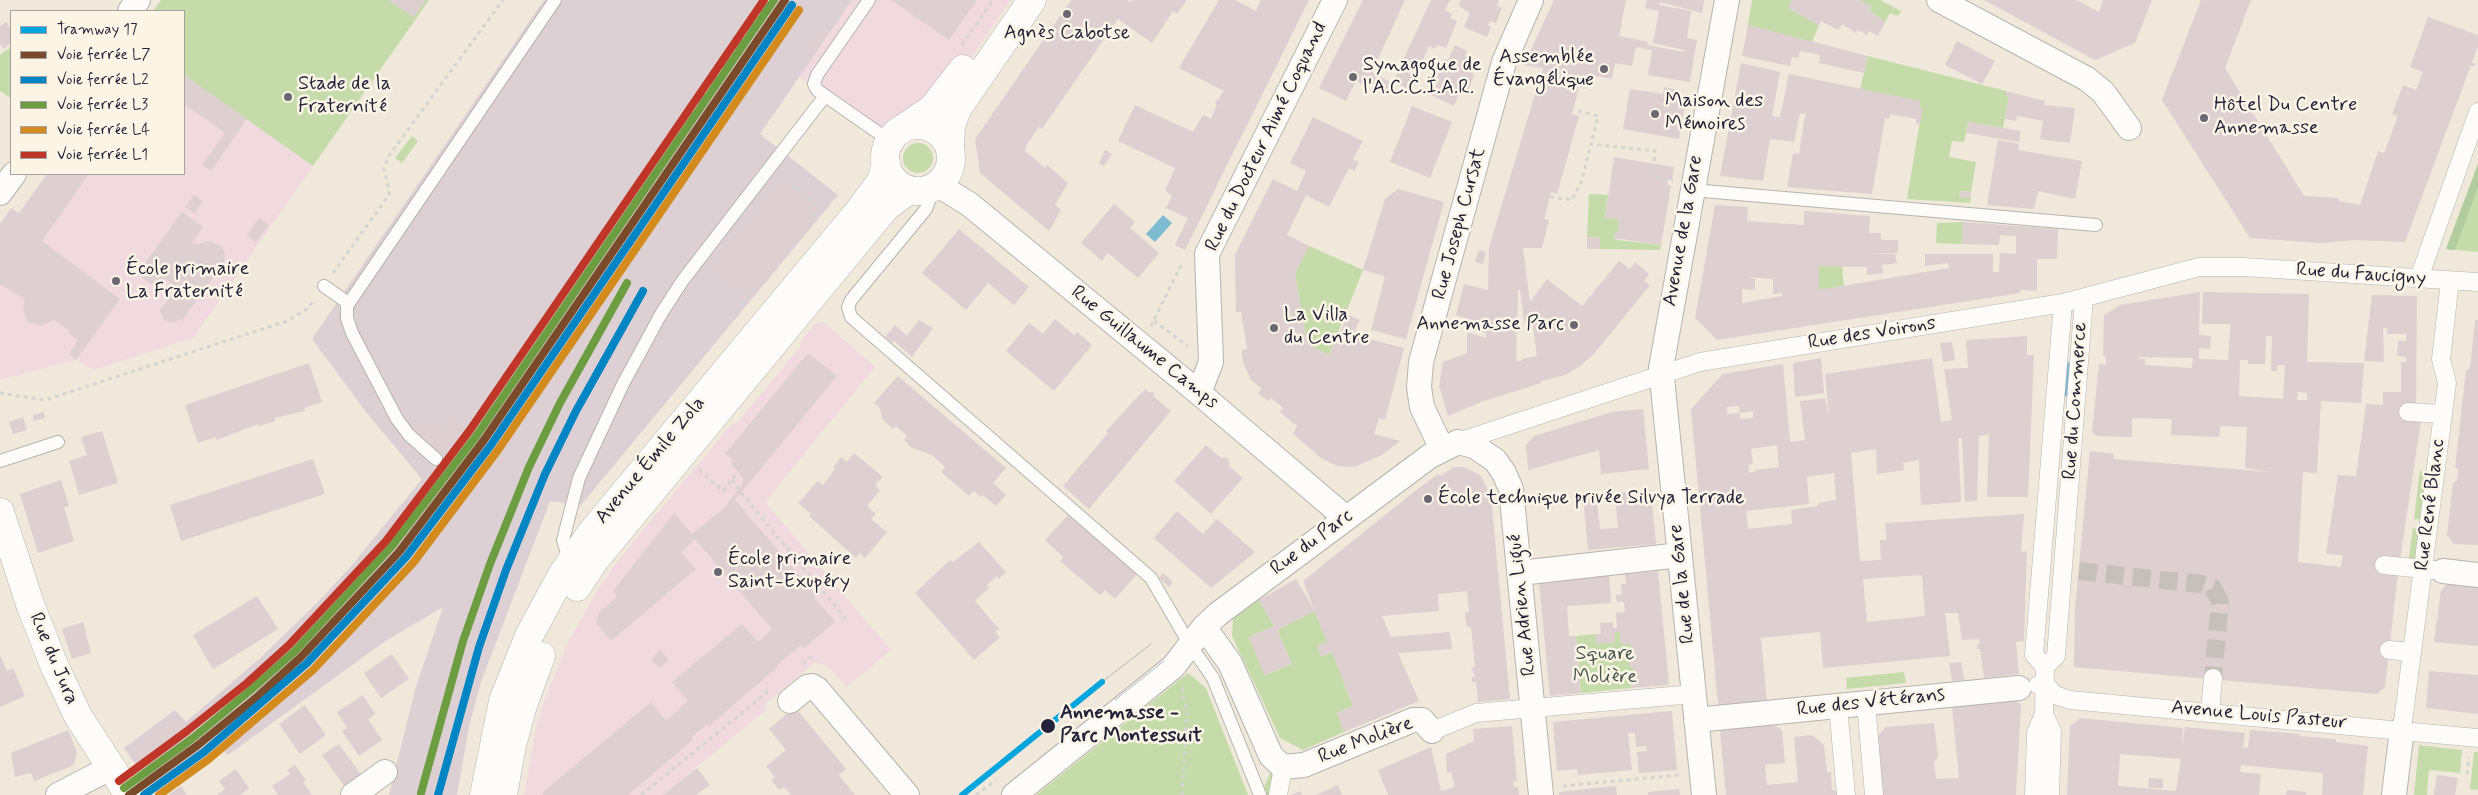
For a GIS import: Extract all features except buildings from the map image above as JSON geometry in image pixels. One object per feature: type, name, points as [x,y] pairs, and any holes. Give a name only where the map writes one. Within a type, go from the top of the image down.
[{"type":"street","points":[[1011,0],[939,101],[894,144],[895,181],[925,188],[947,174],[951,165],[952,126],[957,109],[1032,0]]},
{"type":"street","name":"Rue du Docteur Aimé Coquand","points":[[1199,393],[1211,362],[1205,261],[1209,249],[1335,0]]},
{"type":"street","name":"Rue Joseph Cursat","points":[[1450,445],[1422,407],[1418,387],[1421,362],[1506,55],[1531,0]]},
{"type":"street","name":"Avenue de la Gare","points":[[1661,373],[1662,353],[1727,0]]},
{"type":"street","points":[[1939,0],[2087,79],[2103,92],[2129,128]]},
{"type":"street","points":[[2419,278],[2478,112]]},
{"type":"street","points":[[894,144],[917,125],[933,128],[943,135],[950,146]]},
{"type":"street","name":"Avenue Émile Zola","points":[[484,795],[503,701],[529,636],[546,602],[573,558],[590,533],[859,211],[881,181],[894,144]]},
{"type":"street","points":[[0,193],[13,175]]},
{"type":"street","name":"Avenue Émile Zola","points":[[504,795],[512,745],[535,670],[560,614],[594,560],[886,207],[925,188]]},
{"type":"street","name":"Rue Guillaume Camps","points":[[925,188],[970,205],[1199,393],[1346,518]]},
{"type":"street","name":"Rue du Faucigny","points":[[2084,298],[2198,267],[2244,267],[2478,282]]},
{"type":"street","name":"Rue René Blanc","points":[[2402,729],[2411,652],[2433,570],[2442,414],[2446,383],[2440,358],[2450,281]]},
{"type":"street","name":"Rue des Voirons","points":[[1661,373],[1712,359],[2063,303],[2084,298]]},
{"type":"street","name":"Rue du Commerce","points":[[2034,795],[2036,733],[2044,714],[2045,676],[2056,656],[2071,570],[2068,504],[2084,298]]},
{"type":"street","name":"Rue du Commerce","points":[[2045,676],[2034,654],[2063,303]]},
{"type":"street","name":"Rue du Parc","points":[[1014,795],[1173,668],[1197,636],[1218,614],[1346,518],[1450,445],[1661,373]]},
{"type":"street","name":"Rue de la Gare","points":[[1661,373],[1703,784]]},
{"type":"street","points":[[2408,412],[2442,414]]},
{"type":"street","name":"Rue Adrien Ligué","points":[[1450,445],[1482,450],[1495,460],[1504,473],[1512,497],[1540,792]]},
{"type":"street","name":"Rue du Commerce","points":[[2046,505],[2068,504]]},
{"type":"street","name":"Rue du Jura","points":[[0,512],[30,604],[54,665],[78,716],[129,795]]},
{"type":"street","points":[[1520,573],[1680,555]]},
{"type":"street","points":[[2384,565],[2478,575]]},
{"type":"street","points":[[1197,636],[1230,663],[1272,756],[1283,766],[1278,795]]},
{"type":"street","points":[[2389,650],[2411,652]]},
{"type":"street","name":"Rue des Vétérans","points":[[1696,720],[2019,688],[2045,676]]},
{"type":"street","name":"Avenue Louis Pasteur","points":[[2045,676],[2055,695],[2070,700],[2402,729],[2478,738]]},
{"type":"street","points":[[2210,712],[2213,678]]},
{"type":"street","points":[[781,695],[812,686],[818,689],[907,795]]},
{"type":"street","name":"Rue Molière","points":[[1283,766],[1304,765],[1413,720],[1422,720],[1432,731],[1476,713],[1694,694]]},
{"type":"street","points":[[1866,703],[1874,795]]},
{"type":"street","points":[[1838,706],[1846,795]]},
{"type":"street","name":"Rue du Commerce","points":[[2044,714],[2052,732],[2050,795]]},
{"type":"street","points":[[2394,795],[2402,729]]},
{"type":"street","points":[[58,795],[110,768]]},
{"type":"street","points":[[353,795],[385,772]]},
{"type":"lane","points":[[436,459],[409,435],[397,419],[352,333],[347,318],[348,303],[555,0]]},
{"type":"lane","points":[[869,0],[816,78],[815,88],[894,144]]},
{"type":"lane","points":[[573,558],[567,553],[563,540],[578,478],[623,384],[674,292],[825,96]]},
{"type":"lane","points":[[1692,187],[2096,226]]},
{"type":"lane","points":[[925,188],[930,198],[926,209],[851,300],[848,307],[850,317],[1148,575],[1197,636],[1260,795]]},
{"type":"lane","points":[[324,286],[348,303]]},
{"type":"lane","points":[[0,461],[58,442]]},
{"type":"path","points":[[0,393],[45,400],[294,318],[307,308],[388,195],[390,189],[384,169],[388,157],[504,0]]},
{"type":"path","points":[[2471,64],[2478,66]]},
{"type":"path","points":[[1550,197],[1572,200],[1582,180],[1598,116],[1578,111]]},
{"type":"path","points":[[1591,144],[1655,151],[1652,178],[1692,187]]},
{"type":"path","points":[[771,166],[821,208],[812,219]]},
{"type":"path","points":[[1138,343],[1154,322],[1180,267],[1205,261]]},
{"type":"path","points":[[737,311],[755,289]]},
{"type":"path","points":[[1154,322],[1211,362]]},
{"type":"path","points":[[696,468],[723,491],[738,472]]},
{"type":"path","points":[[732,480],[846,619]]},
{"type":"path","points":[[796,670],[811,657]]},
{"type":"path","points":[[1180,680],[1187,711],[1182,795]]},
{"type":"path","points":[[641,795],[781,695]]},
{"type":"path","points":[[1540,792],[1703,784]]},
{"type":"shaded area","points":[[544,0],[852,0],[760,134],[838,195],[581,505],[550,501],[481,682],[469,726],[457,795],[389,795],[415,690],[443,607],[384,642],[228,755],[221,748],[157,795],[124,748],[175,710],[186,722],[258,660],[319,601],[352,565],[422,479],[366,412],[312,339]]},
{"type":"shaded area","points":[[852,0],[1011,0],[958,76],[892,138],[798,76]]},
{"type":"shaded area","name":"École primaire La Fraternité","points":[[185,76],[313,166],[193,338],[93,370],[76,360],[0,380],[0,224],[11,208],[19,213],[46,175],[185,175]]},
{"type":"shaded area","name":"École primaire Saint-Exupéry","points":[[824,322],[875,367],[765,502],[891,650],[847,687],[826,665],[815,662],[764,705],[767,709],[663,795],[524,795],[536,728],[545,699],[569,640],[601,585],[620,558],[731,425],[737,423],[800,347],[801,341],[815,324]]},
{"type":"green space","name":"Stade de la Fraternité","points":[[161,0],[429,0],[313,166],[185,76],[185,10],[154,10]]},
{"type":"green space","points":[[1752,0],[1792,0],[1788,8],[1819,25],[1812,42],[1748,25]]},
{"type":"green space","points":[[1859,0],[1880,0],[1901,11],[1898,16],[1890,13],[1885,22],[1869,10],[1871,6]]},
{"type":"green space","points":[[10,48],[10,97],[0,91],[0,55]]},
{"type":"green space","points":[[1868,56],[2006,91],[2006,96],[2009,96],[2003,128],[1968,122],[1964,142],[1952,141],[1949,157],[1976,162],[1971,192],[1960,191],[1959,197],[1971,198],[1970,203],[1907,199],[1922,109],[1860,89]]},
{"type":"green space","points":[[412,136],[418,141],[402,163],[395,158]]},
{"type":"green space","points":[[918,143],[924,144],[932,152],[932,164],[924,172],[918,173],[912,172],[904,164],[903,158],[904,152],[912,144]]},
{"type":"green space","points":[[2478,164],[2478,252],[2446,249]]},
{"type":"green space","points":[[2478,164],[2478,187],[2455,250],[2446,249]]},
{"type":"green space","points":[[1589,194],[1608,195],[1605,217],[1619,219],[1618,233],[1615,233],[1614,238],[1617,240],[1661,245],[1660,250],[1600,249],[1600,238],[1587,237]]},
{"type":"green space","points":[[1963,222],[1962,244],[1936,243],[1937,223]]},
{"type":"green space","points":[[1309,246],[1363,270],[1329,355],[1307,344],[1295,273]]},
{"type":"green space","points":[[1819,266],[1842,266],[1844,287],[1819,290]]},
{"type":"green space","points":[[2420,470],[2427,476],[2422,520],[2414,519]]},
{"type":"green space","points":[[2413,528],[2421,529],[2417,565],[2408,564]]},
{"type":"green space","points":[[1259,600],[1274,626],[1249,637],[1265,675],[1292,664],[1277,630],[1315,611],[1327,642],[1317,646],[1321,656],[1332,652],[1353,706],[1337,713],[1344,732],[1303,750],[1280,738],[1232,636],[1233,617]]},
{"type":"green space","name":"Square Molière","points":[[1620,632],[1621,644],[1631,644],[1631,650],[1628,650],[1634,668],[1635,684],[1631,684],[1631,688],[1581,693],[1576,636],[1596,634],[1597,644],[1615,642],[1614,633]]},
{"type":"green space","points":[[1904,672],[1906,683],[1847,689],[1846,678]]},
{"type":"green space","points":[[1188,673],[1206,688],[1248,795],[1036,795]]},
{"type":"green space","points":[[2419,745],[2462,750],[2460,773],[2429,770],[2427,795],[2414,795]]},
{"type":"green space","points":[[2474,752],[2478,752],[2478,790],[2470,789]]},
{"type":"green space","points":[[1270,773],[1277,777],[1272,795],[1261,795]]},
{"type":"water","points":[[1163,215],[1172,223],[1155,242],[1146,234]]},
{"type":"water","points":[[2062,362],[2074,363],[2071,397],[2060,396]]},
{"type":"tunnel","points":[[2079,571],[2201,584],[2213,588],[2220,602],[2213,678]]},
{"type":"tram line","points":[[1102,682],[1151,644]]},
{"type":"tram line","points":[[1115,700],[1164,661]]},
{"type":"tram line","name":"17","points":[[962,795],[1102,682]]},
{"type":"railway","points":[[692,112],[769,0]]},
{"type":"rail line","name":"L1","points":[[119,781],[187,731],[247,683],[289,645],[386,541],[470,430],[764,0]]},
{"type":"rail line","name":"L3","points":[[124,788],[193,738],[295,651],[392,546],[477,435],[774,0]]},
{"type":"rail line","name":"L7","points":[[129,795],[198,745],[258,696],[301,657],[399,552],[484,440],[785,0]]},
{"type":"rail line","name":"L2","points":[[144,795],[204,752],[307,663],[406,557],[491,445],[792,5]]},
{"type":"rail line","name":"L4","points":[[159,795],[209,759],[313,670],[413,563],[498,450],[799,10]]},
{"type":"rail line","name":"L3","points":[[421,793],[463,641],[490,564],[529,467],[560,403],[627,283]]},
{"type":"rail line","name":"L2","points":[[438,795],[479,647],[506,570],[545,474],[576,411],[643,291]]},
{"type":"place","name":"Agnès Cabotse","points":[[1067,14]]},
{"type":"place","name":"Assemblée Évangélique","points":[[1604,69]]},
{"type":"place","name":"Synagogue de l'A.C.C.I.A.R.","points":[[1353,77]]},
{"type":"place","name":"Stade de la Fraternité","points":[[288,97]]},
{"type":"place","name":"Maison des Mémoires","points":[[1655,114]]},
{"type":"place","name":"Hôtel Du Centre Annemasse","points":[[2204,118]]},
{"type":"place","name":"École primaire La Fraternité","points":[[116,281]]},
{"type":"place","name":"Annemasse Parc","points":[[1574,325]]},
{"type":"place","name":"La Villa du Centre","points":[[1274,328]]},
{"type":"place","name":"École technique privée Silvya Terrade","points":[[1428,499]]},
{"type":"place","name":"École primaire Saint-Exupéry","points":[[718,572]]},
{"type":"place","name":"Annemasse - Parc Montessuit","points":[[1048,726]]}]
